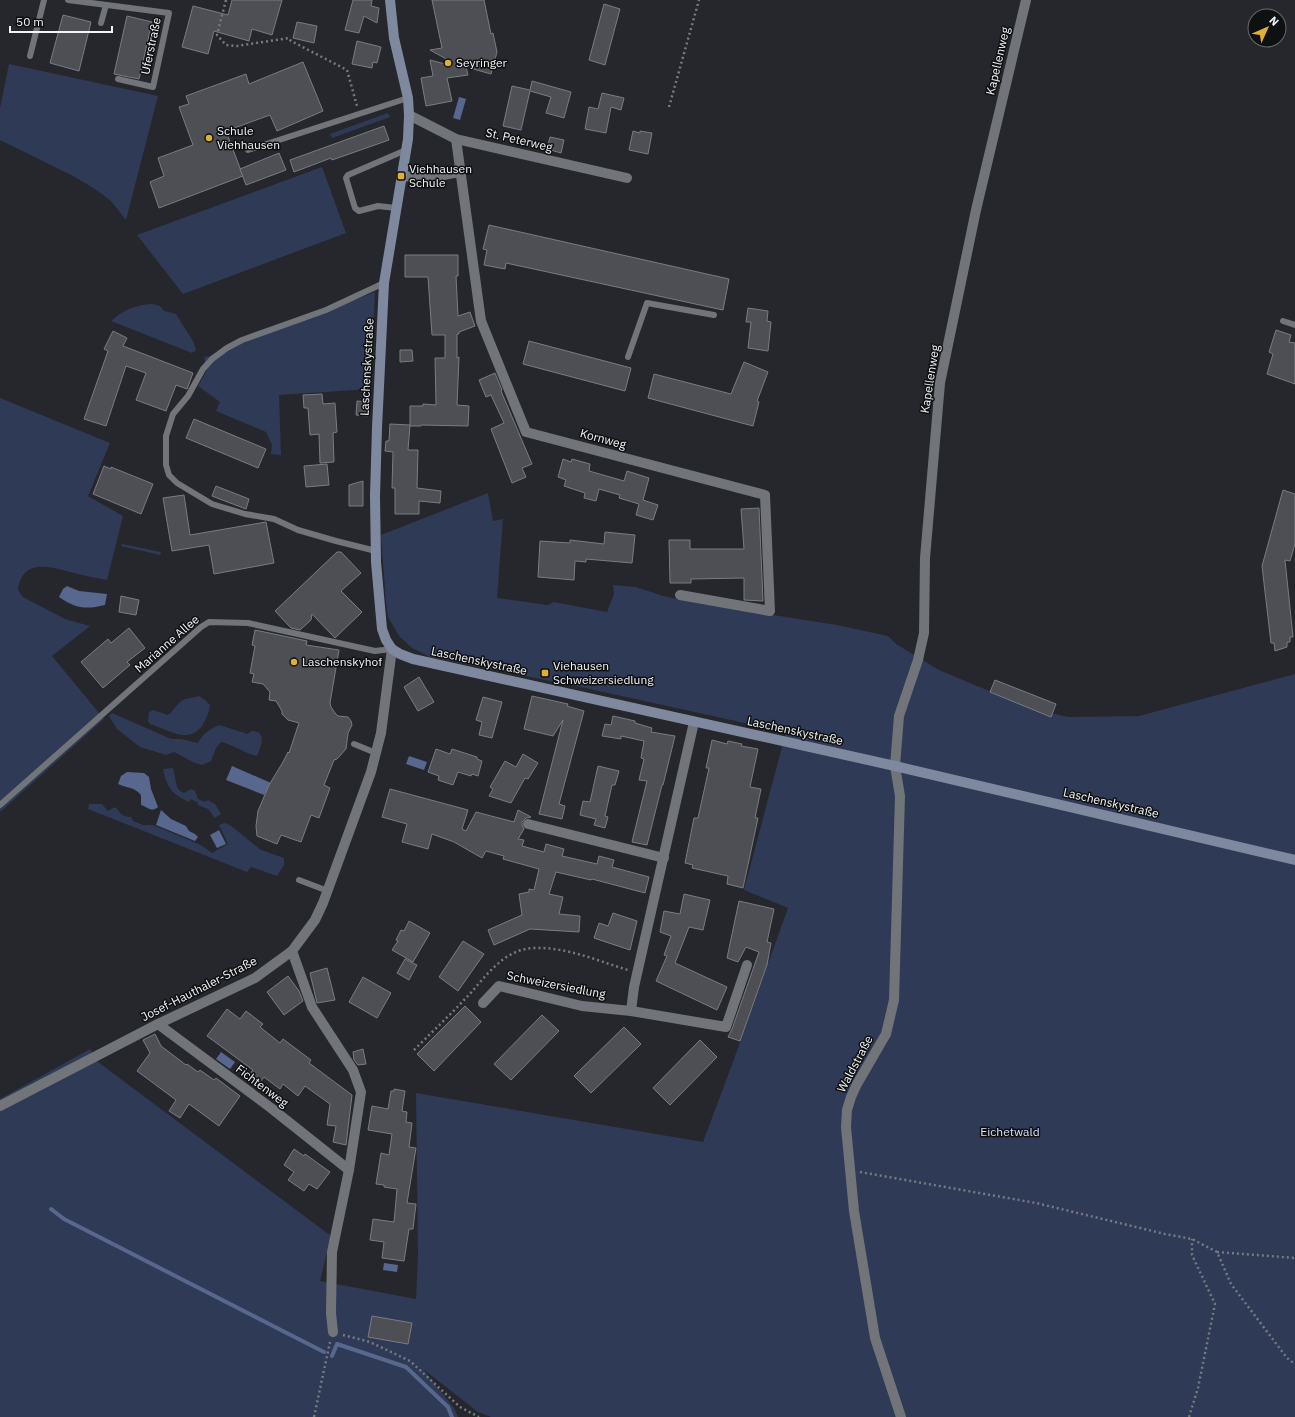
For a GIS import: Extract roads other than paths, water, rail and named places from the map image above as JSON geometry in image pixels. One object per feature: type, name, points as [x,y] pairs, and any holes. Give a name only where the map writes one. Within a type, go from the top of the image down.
[{"type":"street","name":"Laschenskystraße","points":[[390,0],[394,38],[408,98],[409,115],[408,139],[384,283],[377,428],[375,496],[376,551],[380,610],[382,629],[386,640],[392,649],[413,660],[895,766],[1295,860]]},
{"type":"street","name":"Kapellenweg","points":[[895,766],[899,716],[918,660],[924,633],[925,558],[940,383],[976,210],[1026,0]]},
{"type":"street","name":"St. Peterweg","points":[[409,115],[456,139],[628,178]]},
{"type":"street","name":"Kornweg","points":[[456,139],[481,321],[526,432],[765,495],[770,611],[680,595]]},
{"type":"street","points":[[402,176],[428,178],[460,172]]},
{"type":"street","name":"Josef-Hauthaler-Straße","points":[[0,1106],[158,1024],[255,978],[292,951],[315,920],[328,891],[371,772],[381,733],[392,649]]},
{"type":"street","points":[[631,1011],[634,987],[694,722]]},
{"type":"street","name":"Waldstraße","points":[[895,766],[900,796],[894,1000],[886,1034],[851,1097],[847,1110],[846,1127],[854,1211],[875,1338],[901,1417]]},
{"type":"street","points":[[528,824],[664,858]]},
{"type":"street","points":[[292,951],[312,1007],[353,1070],[361,1092],[349,1170],[332,1252],[331,1313],[333,1332]]},
{"type":"street","name":"Schweizersiedlung","points":[[483,1003],[499,986],[582,1006],[631,1011],[726,1027],[747,965]]},
{"type":"street","name":"Fichtenweg","points":[[158,1024],[271,1108],[349,1170]]},
{"type":"lane","points":[[30,56],[44,0]]},
{"type":"lane","name":"Uferstraße","points":[[68,0],[169,13],[153,87],[118,79]]},
{"type":"lane","points":[[101,23],[106,5]]},
{"type":"lane","points":[[248,150],[408,98]]},
{"type":"lane","points":[[396,208],[378,206],[359,211],[355,208],[346,178],[348,175],[406,150]]},
{"type":"lane","points":[[376,551],[298,530],[274,519],[245,514],[212,504],[177,483],[169,475],[166,465],[166,436],[173,414],[188,396],[203,369],[212,359],[227,348],[242,340],[326,310],[384,283]]},
{"type":"lane","points":[[628,357],[647,302],[714,315]]},
{"type":"lane","points":[[1283,322],[1295,325]]},
{"type":"lane","name":"Marianne Allee","points":[[0,805],[201,627],[209,622],[248,624],[375,651],[392,649]]},
{"type":"lane","points":[[354,744],[376,753]]},
{"type":"lane","points":[[298,880],[328,891]]},
{"type":"waterway","points":[[51,1209],[64,1219],[324,1352]]},
{"type":"waterway","points":[[332,1356],[337,1344],[406,1367],[448,1407],[452,1417]]},
{"type":"place","name":"Seyringer","points":[[448,63]]},
{"type":"place","name":"Schule Viehhausen","points":[[209,138]]},
{"type":"place","name":"Viehhausen Schule","points":[[401,176]]},
{"type":"place","name":"Laschenskyhof","points":[[294,662]]},
{"type":"place","name":"Viehausen Schweizersiedlung","points":[[545,673]]},
{"type":"park label","name":"Eichetwald","points":[[1010,1132]]}]
